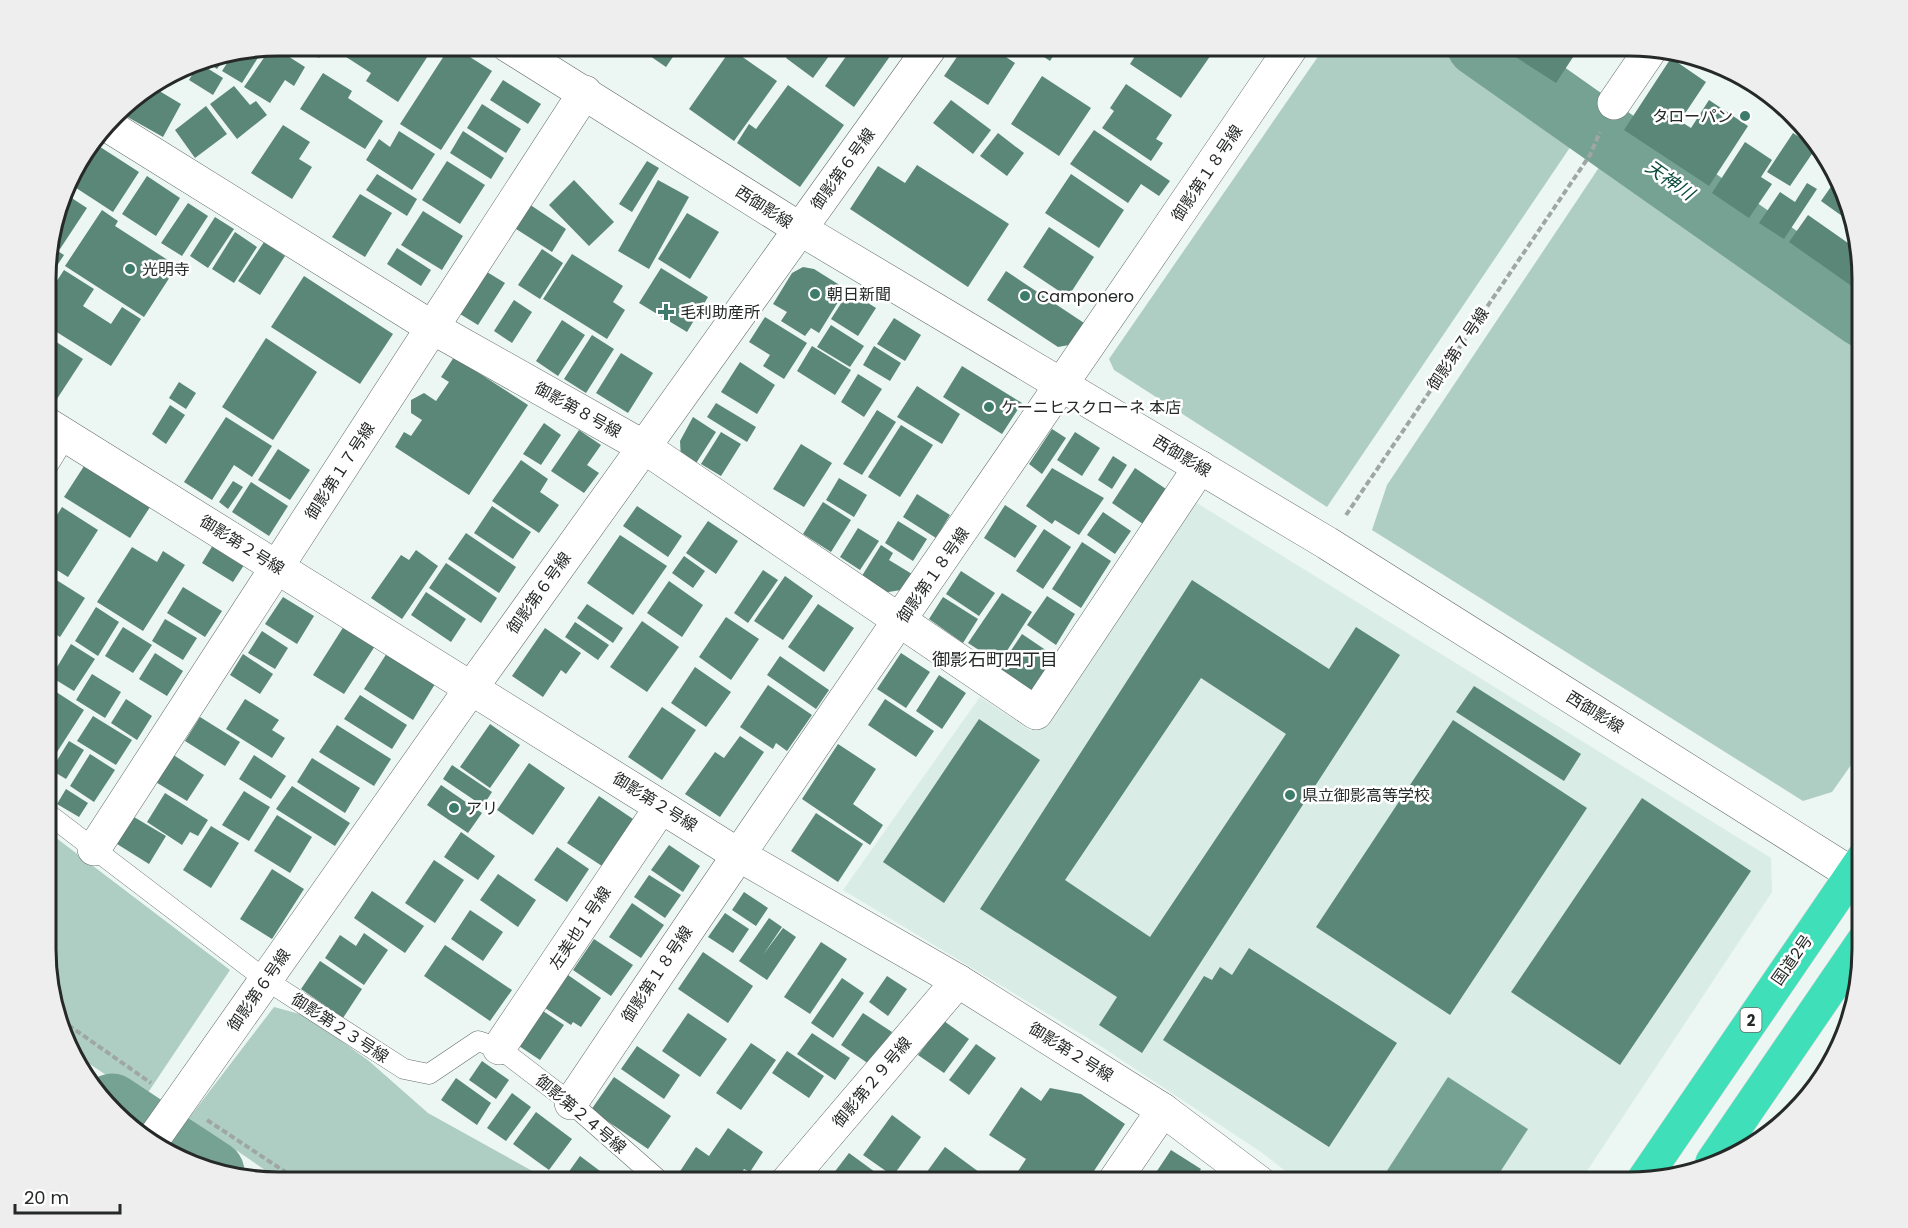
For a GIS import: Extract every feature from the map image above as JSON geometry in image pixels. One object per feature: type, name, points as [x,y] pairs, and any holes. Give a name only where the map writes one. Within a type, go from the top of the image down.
[{"type":"highway","name":"国道2号","points":[[1648,1172],[1852,873]]},
{"type":"highway","points":[[1718,1154],[1852,957]]},
{"type":"street","name":"西御影線","points":[[525,56],[800,230],[1327,543],[1852,863]]},
{"type":"street","name":"御影第６号線","points":[[156,1136],[472,687],[924,56]]},
{"type":"street","name":"御影第１８号線","points":[[571,1103],[737,854],[1063,385],[1286,56]]},
{"type":"street","points":[[1614,103],[1646,56]]},
{"type":"street","name":"御影第１７号線","points":[[94,849],[585,92]]},
{"type":"street","name":"御影第８号線","points":[[114,129],[433,328],[644,447],[1036,712],[1200,467]]},
{"type":"street","name":"御影第２号線","points":[[56,430],[737,854],[958,981],[1163,1110],[1245,1172]]},
{"type":"street","name":"左美也１号線","points":[[499,1048],[661,807]]},
{"type":"street","name":"御影第２９号線","points":[[795,1172],[958,981]]},
{"type":"street","points":[[1121,1172],[1163,1110]]},
{"type":"lane","name":"御影第２３号線","points":[[56,820],[266,980],[404,1069],[429,1074],[478,1041],[499,1048]]},
{"type":"lane","name":"御影第２４号線","points":[[499,1048],[571,1103],[649,1172]]},
{"type":"path","name":"御影第７号線","points":[[1327,543],[1590,155]]},
{"type":"shaded area","points":[[1318,56],[1461,56],[1575,140],[1327,507],[1114,370],[1109,359]]},
{"type":"shaded area","points":[[1606,157],[1852,326],[1852,764],[1832,792],[1803,801],[1372,530],[1387,485]]},
{"type":"shaded area","name":"県立御影高等学校","points":[[1192,500],[1771,858],[1772,892],[1586,1172],[1287,1172],[1261,1152],[1096,1043],[843,890],[980,697],[1031,731]]},
{"type":"shaded area","points":[[56,838],[230,970],[143,1100],[85,1061],[67,1021],[56,964]]},
{"type":"shaded area","points":[[274,1007],[307,1016],[369,1061],[428,1113],[534,1172],[268,1172],[189,1118]]},
{"type":"shaded area","points":[[1448,1077],[1528,1129],[1500,1172],[1386,1172]]},
{"type":"building","points":[[259,56],[242,83],[222,71],[228,61]]},
{"type":"building","points":[[265,56],[288,56],[305,67],[294,86],[285,80],[270,103],[244,87]]},
{"type":"building","points":[[345,56],[428,56],[398,102],[366,81],[371,73]]},
{"type":"building","points":[[444,56],[468,56],[492,71],[441,150],[400,124]]},
{"type":"building","points":[[650,56],[674,56],[666,67]]},
{"type":"building","points":[[726,56],[741,56],[777,81],[734,141],[689,109]]},
{"type":"building","points":[[787,56],[829,56],[813,78],[786,58]]},
{"type":"building","points":[[846,56],[890,56],[854,107],[825,86]]},
{"type":"building","points":[[958,56],[1004,56],[1015,63],[988,105],[944,76]]},
{"type":"building","points":[[1042,56],[1053,56],[1050,61]]},
{"type":"building","points":[[1135,56],[1210,56],[1181,98],[1130,64]]},
{"type":"building","points":[[1514,56],[1574,56],[1556,83]]},
{"type":"building","points":[[1670,59],[1706,82],[1680,121],[1691,128],[1709,100],[1748,126],[1709,186],[1624,130]]},
{"type":"building","points":[[206,67],[223,78],[213,95],[189,80],[193,73]]},
{"type":"building","points":[[323,73],[352,91],[348,98],[383,121],[365,149],[300,109]]},
{"type":"building","points":[[1042,76],[1091,108],[1059,156],[1011,124]]},
{"type":"building","points":[[503,80],[541,104],[528,124],[490,100]]},
{"type":"building","points":[[1126,84],[1172,115],[1156,139],[1163,143],[1151,161],[1102,128],[1114,111],[1110,108]]},
{"type":"building","points":[[788,85],[844,125],[800,187],[737,143],[749,124],[756,129]]},
{"type":"building","points":[[234,86],[250,105],[256,101],[267,115],[237,139],[210,104]]},
{"type":"building","points":[[159,91],[181,104],[163,137],[126,116]]},
{"type":"building","points":[[951,100],[991,130],[973,154],[933,123]]},
{"type":"building","points":[[482,104],[521,129],[506,153],[467,128]]},
{"type":"building","points":[[206,106],[227,134],[195,158],[175,130]]},
{"type":"building","points":[[283,125],[310,142],[299,159],[312,167],[292,199],[251,173]]},
{"type":"building","points":[[1094,130],[1170,181],[1159,196],[1141,184],[1128,203],[1070,164]]},
{"type":"building","points":[[399,131],[435,154],[412,190],[366,160],[379,139],[390,147]]},
{"type":"building","points":[[463,131],[504,158],[491,179],[450,153]]},
{"type":"building","points":[[998,133],[1024,153],[1007,176],[980,156]]},
{"type":"building","points":[[1793,133],[1803,140],[1813,152],[1790,186],[1767,172]]},
{"type":"building","points":[[1745,142],[1772,160],[1761,177],[1772,184],[1749,218],[1712,193]]},
{"type":"building","points":[[99,146],[139,172],[113,212],[76,188],[85,167]]},
{"type":"building","points":[[447,161],[485,185],[460,224],[422,200]]},
{"type":"building","points":[[647,161],[659,168],[632,212],[619,204]]},
{"type":"building","points":[[917,165],[1009,224],[968,287],[850,209],[878,166],[905,183]]},
{"type":"building","points":[[377,174],[417,199],[407,216],[366,190]]},
{"type":"building","points":[[1071,174],[1124,210],[1099,248],[1045,213]]},
{"type":"building","points":[[147,176],[180,198],[156,236],[122,214]]},
{"type":"building","points":[[574,180],[614,222],[589,246],[549,205]]},
{"type":"building","points":[[658,180],[689,197],[649,269],[618,251]]},
{"type":"building","points":[[1807,183],[1817,189],[1784,239],[1759,223],[1780,192],[1795,202]]},
{"type":"building","points":[[1832,186],[1844,217],[1821,201]]},
{"type":"building","points":[[360,194],[392,213],[365,257],[332,237]]},
{"type":"building","points":[[71,198],[87,208],[60,249],[58,247],[63,221]]},
{"type":"building","points":[[188,203],[208,216],[182,256],[161,243]]},
{"type":"building","points":[[529,204],[566,229],[552,252],[513,227]]},
{"type":"building","points":[[102,210],[118,221],[115,226],[177,266],[144,317],[65,266]]},
{"type":"building","points":[[423,211],[463,236],[442,270],[401,245]]},
{"type":"building","points":[[687,213],[719,232],[690,279],[658,259]]},
{"type":"building","points":[[1808,215],[1850,244],[1852,286],[1789,242]]},
{"type":"building","points":[[215,217],[234,229],[208,268],[190,256]]},
{"type":"building","points":[[1049,227],[1094,257],[1068,297],[1023,267]]},
{"type":"building","points":[[235,232],[257,247],[234,283],[212,269]]},
{"type":"building","points":[[264,242],[285,256],[260,295],[238,281]]},
{"type":"building","points":[[397,248],[431,270],[421,286],[387,264]]},
{"type":"building","points":[[542,249],[563,263],[540,299],[518,285]]},
{"type":"building","points":[[57,251],[64,255],[56,267]]},
{"type":"building","points":[[572,254],[623,286],[613,302],[625,310],[607,339],[543,299]]},
{"type":"building","points":[[803,267],[814,269],[846,289],[819,333],[811,328],[805,336],[781,321],[787,312],[773,304],[792,273]]},
{"type":"building","points":[[661,268],[708,297],[687,332],[639,303]]},
{"type":"building","points":[[64,270],[94,289],[83,306],[111,324],[122,307],[141,319],[111,366],[56,332],[56,282]]},
{"type":"building","points":[[1006,271],[1084,323],[1069,345],[1058,347],[987,300]]},
{"type":"building","points":[[487,272],[505,283],[478,325],[460,314]]},
{"type":"building","points":[[304,276],[393,334],[360,384],[271,327]]},
{"type":"building","points":[[849,291],[876,308],[858,336],[831,319]]},
{"type":"building","points":[[514,300],[532,312],[512,343],[494,331]]},
{"type":"building","points":[[765,317],[807,343],[784,379],[763,366],[770,355],[749,342]]},
{"type":"building","points":[[894,318],[921,335],[905,361],[877,344]]},
{"type":"building","points":[[562,320],[585,335],[558,376],[536,361]]},
{"type":"building","points":[[831,325],[864,346],[850,367],[817,347]]},
{"type":"building","points":[[592,335],[614,349],[586,393],[564,379]]},
{"type":"building","points":[[266,338],[317,372],[273,440],[222,407]]},
{"type":"building","points":[[56,342],[83,359],[56,400]]},
{"type":"building","points":[[812,346],[851,370],[835,395],[797,371]]},
{"type":"building","points":[[874,346],[901,363],[890,381],[863,365]]},
{"type":"building","points":[[621,353],[653,373],[628,413],[596,393]]},
{"type":"building","points":[[454,357],[528,405],[469,495],[395,447],[404,432],[411,436],[422,420],[411,413],[411,400],[424,393],[436,401],[449,382],[441,377]]},
{"type":"building","points":[[740,362],[775,385],[757,414],[721,392]]},
{"type":"building","points":[[962,366],[1022,403],[1002,434],[943,397]]},
{"type":"building","points":[[858,374],[882,389],[864,417],[841,402]]},
{"type":"building","points":[[179,382],[196,393],[186,409],[169,398]]},
{"type":"building","points":[[917,386],[960,414],[942,444],[897,417]]},
{"type":"building","points":[[716,403],[756,427],[747,442],[707,417]]},
{"type":"building","points":[[170,405],[185,415],[166,444],[152,434]]},
{"type":"building","points":[[877,410],[896,422],[862,475],[843,464]]},
{"type":"building","points":[[226,417],[272,446],[252,477],[234,465],[212,500],[184,482]]},
{"type":"building","points":[[693,417],[716,432],[693,468],[681,459],[680,441]]},
{"type":"building","points":[[544,423],[561,435],[541,465],[523,454]]},
{"type":"building","points":[[901,425],[933,445],[900,497],[868,477]]},
{"type":"building","points":[[1052,429],[1066,438],[1042,474],[1029,464]]},
{"type":"building","points":[[579,430],[601,445],[587,465],[599,473],[584,493],[551,471]]},
{"type":"building","points":[[721,432],[741,444],[721,476],[701,464]]},
{"type":"building","points":[[1075,432],[1100,448],[1082,476],[1057,460]]},
{"type":"building","points":[[801,444],[832,463],[804,507],[773,489]]},
{"type":"building","points":[[278,449],[310,470],[290,500],[258,480]]},
{"type":"building","points":[[1113,456],[1127,465],[1112,489],[1098,480]]},
{"type":"building","points":[[521,460],[548,479],[540,492],[559,505],[539,533],[492,501]]},
{"type":"building","points":[[86,463],[152,504],[130,538],[64,497]]},
{"type":"building","points":[[1052,468],[1104,498],[1079,535],[1055,520],[1052,524],[1026,506]]},
{"type":"building","points":[[1135,468],[1166,489],[1143,524],[1112,503]]},
{"type":"building","points":[[839,478],[867,495],[854,517],[826,500]]},
{"type":"building","points":[[233,481],[243,487],[228,509],[219,502]]},
{"type":"building","points":[[251,482],[288,506],[269,536],[232,512]]},
{"type":"building","points":[[917,494],[950,515],[936,538],[903,517]]},
{"type":"building","points":[[823,502],[851,520],[831,552],[803,534]]},
{"type":"building","points":[[1005,505],[1037,526],[1015,558],[984,538]]},
{"type":"building","points":[[492,506],[531,532],[513,559],[474,533]]},
{"type":"building","points":[[637,506],[682,536],[668,557],[623,526]]},
{"type":"building","points":[[62,507],[98,530],[68,577],[56,570],[56,517]]},
{"type":"building","points":[[1103,512],[1131,531],[1115,554],[1087,535]]},
{"type":"building","points":[[708,521],[738,541],[716,574],[686,553]]},
{"type":"building","points":[[898,521],[927,539],[913,561],[885,543]]},
{"type":"building","points":[[858,528],[879,541],[860,570],[840,557]]},
{"type":"building","points":[[1044,529],[1071,547],[1043,589],[1016,571]]},
{"type":"building","points":[[466,533],[516,567],[499,593],[448,559]]},
{"type":"building","points":[[620,535],[667,566],[633,615],[587,583]]},
{"type":"building","points":[[1082,542],[1111,561],[1081,608],[1052,589]]},
{"type":"building","points":[[213,545],[244,565],[233,582],[202,563]]},
{"type":"building","points":[[881,545],[893,553],[889,560],[912,574],[901,590],[882,593],[860,579]]},
{"type":"building","points":[[132,547],[157,562],[163,551],[185,565],[143,631],[97,602]]},
{"type":"building","points":[[416,550],[438,566],[402,619],[371,598],[401,555],[409,560]]},
{"type":"building","points":[[684,556],[705,571],[693,588],[672,573]]},
{"type":"building","points":[[446,563],[497,598],[481,623],[429,588]]},
{"type":"building","points":[[763,570],[778,580],[748,623],[734,613]]},
{"type":"building","points":[[961,571],[995,593],[979,616],[946,594]]},
{"type":"building","points":[[785,576],[813,596],[783,640],[754,621]]},
{"type":"building","points":[[56,580],[85,598],[60,637],[56,635]]},
{"type":"building","points":[[1192,580],[1329,669],[1356,627],[1400,655],[1142,1053],[1099,1025],[1117,997],[980,909]],"holes":[[[1201,678],[1286,734],[1150,937],[1065,880]]]},
{"type":"building","points":[[669,581],[703,605],[682,637],[647,613]]},
{"type":"building","points":[[183,587],[222,611],[205,637],[167,613]]},
{"type":"building","points":[[426,592],[466,619],[451,642],[411,615]]},
{"type":"building","points":[[1002,593],[1032,612],[999,663],[968,643]]},
{"type":"building","points":[[1047,596],[1075,614],[1056,645],[1027,625]]},
{"type":"building","points":[[283,597],[314,616],[297,644],[265,624]]},
{"type":"building","points":[[943,597],[978,619],[963,643],[929,619]]},
{"type":"building","points":[[587,604],[623,628],[613,643],[577,618]]},
{"type":"building","points":[[818,604],[854,628],[824,672],[788,647]]},
{"type":"building","points":[[96,607],[119,622],[98,656],[75,641]]},
{"type":"building","points":[[726,617],[759,639],[731,680],[699,657]]},
{"type":"building","points":[[165,619],[197,638],[183,660],[152,641]]},
{"type":"building","points":[[642,621],[679,647],[647,692],[610,667]]},
{"type":"building","points":[[575,622],[609,645],[598,660],[565,637]]},
{"type":"building","points":[[344,626],[375,646],[344,694],[313,675]]},
{"type":"building","points":[[123,627],[152,645],[133,673],[105,656]]},
{"type":"building","points":[[545,628],[581,653],[566,674],[561,670],[543,697],[512,676]]},
{"type":"building","points":[[262,631],[288,648],[275,669],[248,653]]},
{"type":"building","points":[[1022,634],[1056,657],[1030,695],[996,673]]},
{"type":"building","points":[[71,644],[95,659],[74,691],[56,680],[56,669]]},
{"type":"building","points":[[155,653],[183,671],[167,696],[139,679]]},
{"type":"building","points":[[387,653],[435,684],[413,720],[364,689]]},
{"type":"building","points":[[901,653],[930,672],[906,708],[877,689]]},
{"type":"building","points":[[243,654],[273,674],[260,694],[230,675]]},
{"type":"building","points":[[780,656],[829,690],[816,709],[767,675]]},
{"type":"building","points":[[695,667],[731,692],[706,727],[671,703]]},
{"type":"building","points":[[92,674],[121,692],[105,718],[76,700]]},
{"type":"building","points":[[939,675],[966,693],[942,729],[916,711]]},
{"type":"building","points":[[768,685],[812,715],[787,751],[776,743],[773,749],[740,727]]},
{"type":"building","points":[[1474,686],[1581,754],[1564,781],[1456,712]]},
{"type":"building","points":[[56,692],[84,710],[56,754]]},
{"type":"building","points":[[360,695],[407,725],[392,749],[344,719]]},
{"type":"building","points":[[126,699],[152,716],[137,740],[111,723]]},
{"type":"building","points":[[245,699],[279,720],[272,730],[285,738],[272,758],[226,729]]},
{"type":"building","points":[[885,699],[934,731],[916,757],[868,725]]},
{"type":"building","points":[[662,707],[696,730],[662,780],[628,757]]},
{"type":"building","points":[[93,716],[132,740],[116,765],[77,741]]},
{"type":"building","points":[[200,717],[240,742],[225,766],[185,741]]},
{"type":"building","points":[[979,719],[1040,760],[944,903],[883,862]]},
{"type":"building","points":[[1453,720],[1587,808],[1450,1015],[1316,927]]},
{"type":"building","points":[[490,724],[520,745],[490,788],[460,767]]},
{"type":"building","points":[[337,725],[391,759],[374,786],[319,752]]},
{"type":"building","points":[[740,736],[764,752],[720,817],[685,794],[715,752],[724,758]]},
{"type":"building","points":[[69,741],[84,750],[66,779],[56,773],[56,762]]},
{"type":"building","points":[[838,744],[876,769],[853,804],[883,825],[870,845],[802,799]]},
{"type":"building","points":[[90,754],[115,770],[94,802],[70,786]]},
{"type":"building","points":[[172,754],[204,775],[187,801],[154,781]]},
{"type":"building","points":[[254,755],[286,776],[271,799],[239,779]]},
{"type":"building","points":[[312,758],[360,788],[345,813],[297,782]]},
{"type":"building","points":[[529,763],[565,788],[533,835],[497,810]]},
{"type":"building","points":[[452,765],[492,792],[483,806],[443,779]]},
{"type":"building","points":[[441,785],[482,813],[468,833],[427,805]]},
{"type":"building","points":[[292,786],[350,823],[335,846],[276,809]]},
{"type":"building","points":[[66,789],[88,803],[79,817],[57,804]]},
{"type":"building","points":[[244,791],[270,807],[249,841],[222,825]]},
{"type":"building","points":[[165,793],[208,820],[198,836],[190,832],[182,845],[147,822]]},
{"type":"building","points":[[599,796],[636,821],[605,868],[567,843]]},
{"type":"building","points":[[1642,798],[1751,871],[1620,1065],[1511,992]]},
{"type":"building","points":[[816,813],[863,844],[838,882],[791,851]]},
{"type":"building","points":[[277,815],[312,837],[290,873],[254,851]]},
{"type":"building","points":[[134,817],[166,836],[149,864],[117,844]]},
{"type":"building","points":[[211,826],[239,843],[211,888],[183,870]]},
{"type":"building","points":[[461,832],[495,856],[478,880],[444,857]]},
{"type":"building","points":[[669,845],[700,866],[683,892],[651,870]]},
{"type":"building","points":[[557,847],[589,869],[567,902],[534,880]]},
{"type":"building","points":[[434,860],[464,880],[435,923],[405,903]]},
{"type":"building","points":[[272,869],[304,889],[272,939],[240,919]]},
{"type":"building","points":[[498,874],[536,900],[518,927],[480,900]]},
{"type":"building","points":[[649,875],[681,895],[665,918],[634,897]]},
{"type":"building","points":[[372,891],[424,926],[405,953],[354,918]]},
{"type":"building","points":[[744,892],[768,908],[756,926],[732,910]]},
{"type":"building","points":[[632,903],[664,925],[641,958],[609,937]]},
{"type":"building","points":[[470,910],[503,932],[483,961],[451,939]]},
{"type":"building","points":[[725,913],[749,929],[733,953],[708,937]]},
{"type":"building","points":[[769,918],[782,927],[763,955],[783,928],[796,937],[767,980],[739,961]]},
{"type":"building","points":[[364,933],[388,950],[364,985],[325,958],[340,935],[356,946]]},
{"type":"building","points":[[594,939],[633,965],[611,996],[573,970]]},
{"type":"building","points":[[821,942],[847,959],[810,1014],[784,997]]},
{"type":"building","points":[[445,945],[512,990],[490,1021],[424,976]]},
{"type":"building","points":[[1249,948],[1397,1043],[1329,1147],[1163,1040],[1204,976],[1212,980],[1220,967],[1232,975]]},
{"type":"building","points":[[703,952],[753,986],[728,1023],[678,989]]},
{"type":"building","points":[[320,961],[362,989],[343,1018],[301,989]]},
{"type":"building","points":[[568,975],[601,998],[581,1027],[573,1022],[571,1025],[545,1008]]},
{"type":"building","points":[[887,976],[907,989],[888,1016],[869,1002]]},
{"type":"building","points":[[842,978],[864,993],[833,1038],[811,1023]]},
{"type":"building","points":[[540,1009],[564,1025],[540,1060],[516,1044]]},
{"type":"building","points":[[688,1013],[727,1039],[700,1077],[662,1051]]},
{"type":"building","points":[[863,1013],[892,1032],[869,1064],[841,1045]]},
{"type":"building","points":[[944,1021],[969,1039],[944,1073],[918,1055]]},
{"type":"building","points":[[812,1033],[850,1058],[835,1080],[797,1054]]},
{"type":"building","points":[[751,1043],[776,1060],[741,1110],[716,1093]]},
{"type":"building","points":[[976,1044],[996,1058],[969,1095],[949,1080]]},
{"type":"building","points":[[637,1046],[680,1075],[664,1099],[621,1069]]},
{"type":"building","points":[[787,1051],[824,1076],[809,1098],[772,1073]]},
{"type":"building","points":[[482,1061],[509,1080],[496,1099],[469,1080]]},
{"type":"building","points":[[614,1077],[671,1116],[648,1149],[591,1110]]},
{"type":"building","points":[[456,1078],[491,1103],[477,1125],[441,1100]]},
{"type":"building","points":[[1021,1087],[1041,1101],[1050,1088],[1081,1094],[1125,1124],[1093,1172],[1018,1172],[1026,1159],[989,1135]]},
{"type":"building","points":[[512,1093],[531,1107],[506,1141],[487,1128]]},
{"type":"building","points":[[536,1112],[572,1139],[549,1170],[513,1144]]},
{"type":"building","points":[[892,1115],[921,1137],[896,1172],[887,1172],[863,1155]]},
{"type":"building","points":[[728,1128],[763,1152],[750,1172],[744,1169],[742,1172],[680,1172],[696,1147],[709,1156]]},
{"type":"building","points":[[945,1147],[979,1172],[927,1172]]},
{"type":"building","points":[[1171,1150],[1201,1169],[1199,1172],[1157,1171]]},
{"type":"building","points":[[849,1153],[875,1172],[835,1172]]},
{"type":"building","points":[[580,1156],[601,1172],[569,1172]]},
{"type":"waterway","name":"天神川","points":[[1494,56],[1852,308]]},
{"type":"waterway","points":[[140,1124],[175,1146]]},
{"type":"place","name":"タローパン","points":[[1745,116]]},
{"type":"place","name":"光明寺","points":[[130,269]]},
{"type":"place","name":"朝日新聞","points":[[815,294]]},
{"type":"place","name":"Camponero","points":[[1025,296]]},
{"type":"place","name":"毛利助産所","points":[[666,312]]},
{"type":"place","name":"ケーニヒスクローネ 本店","points":[[989,407]]},
{"type":"place","name":"県立御影高等学校","points":[[1290,795]]},
{"type":"place","name":"アリ","points":[[454,808]]},
{"type":"district","name":"御影石町四丁目","points":[[995,659]]}]
